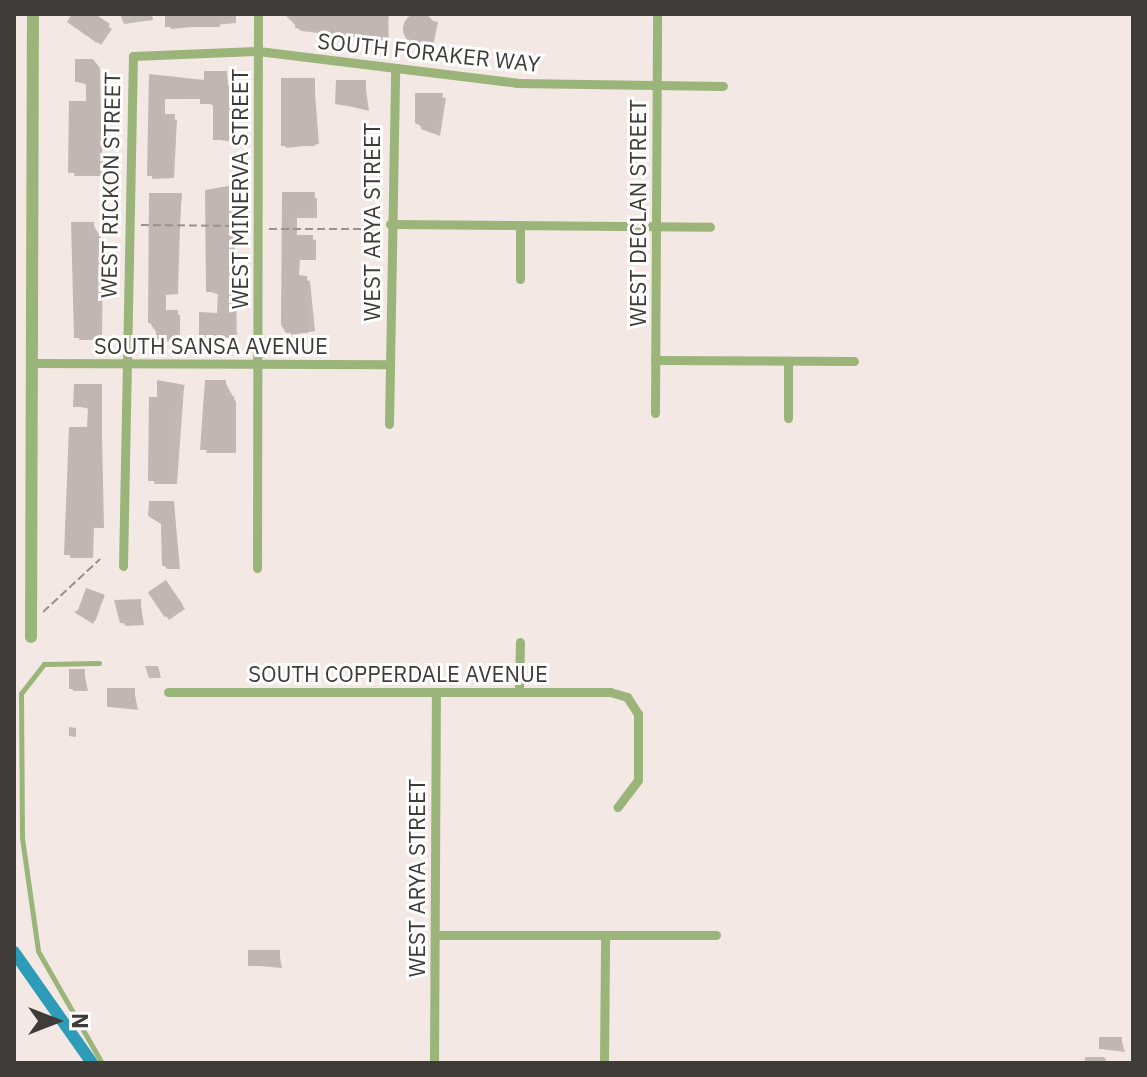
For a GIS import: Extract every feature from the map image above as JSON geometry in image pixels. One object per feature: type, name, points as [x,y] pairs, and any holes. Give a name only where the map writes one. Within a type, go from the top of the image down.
[{"type":"street","points":[[31,637],[33,14]]},
{"type":"street","name":"WEST MINERVA STREET","points":[[257,568],[258,14]]},
{"type":"street","name":"WEST DECLAN STREET","points":[[655,413],[657,14]]},
{"type":"street","name":"SOUTH FORAKER WAY","points":[[133,56],[258,51],[517,83],[723,86]]},
{"type":"street","name":"WEST RICKON STREET","points":[[123,566],[133,56]]},
{"type":"street","name":"WEST ARYA STREET","points":[[389,424],[395,68]]},
{"type":"street","points":[[390,224],[710,227]]},
{"type":"street","points":[[520,225],[520,279]]},
{"type":"street","points":[[655,360],[854,361]]},
{"type":"street","points":[[788,361],[788,418]]},
{"type":"street","name":"SOUTH SANSA AVENUE","points":[[32,363],[389,364]]},
{"type":"street","points":[[519,692],[520,642]]},
{"type":"street","name":"SOUTH COPPERDALE AVENUE","points":[[168,692],[519,692],[627,697],[638,714],[638,780],[618,807]]},
{"type":"street","name":"WEST ARYA STREET","points":[[434,1063],[436,692]]},
{"type":"street","points":[[435,935],[716,935]]},
{"type":"street","points":[[604,1063],[605,937]]},
{"type":"lane","points":[[99,663],[44,664],[21,693],[22,838],[38,951],[102,1063]]},
{"type":"path","points":[[41,612],[100,559]]},
{"type":"building","points":[[419,13],[430,18],[435,29],[430,40],[419,45],[408,40],[403,29],[408,18]]},
{"type":"building","points":[[72,14],[95,14],[110,24],[97,43],[67,22]]},
{"type":"building","points":[[165,14],[220,14],[220,27],[165,27]]},
{"type":"building","points":[[296,14],[389,14],[386,39],[295,28]]},
{"type":"building","points":[[75,59],[93,59],[100,68],[102,173],[68,173],[69,101],[86,101],[86,82],[75,82]]},
{"type":"building","points":[[204,71],[227,71],[228,85],[234,85],[235,140],[213,140],[213,104],[200,104],[200,96],[162,97],[162,114],[175,114],[171,176],[147,176],[149,74],[204,80]]},
{"type":"building","points":[[281,78],[315,78],[315,146],[281,146]]},
{"type":"building","points":[[336,80],[366,80],[366,109],[335,104]]},
{"type":"building","points":[[415,93],[443,93],[437,134],[415,123]]},
{"type":"building","points":[[234,185],[234,204],[226,204],[226,228],[234,228],[234,336],[199,335],[199,312],[217,313],[218,292],[206,292],[205,190]]},
{"type":"building","points":[[282,192],[315,192],[314,215],[295,215],[295,235],[313,235],[313,258],[298,258],[296,275],[307,276],[308,333],[286,333],[281,325]]},
{"type":"building","points":[[149,193],[182,193],[175,292],[164,292],[164,310],[178,310],[177,339],[156,339],[156,323],[148,323]]},
{"type":"building","points":[[71,222],[94,222],[94,236],[101,236],[99,338],[74,338]]},
{"type":"building","points":[[157,380],[185,385],[174,409],[175,481],[148,481],[149,397],[157,397]]},
{"type":"building","points":[[205,380],[226,380],[226,397],[234,396],[233,450],[200,450]]},
{"type":"building","points":[[74,384],[102,384],[101,525],[91,526],[90,556],[64,555],[69,427],[87,427],[88,407],[73,407]]},
{"type":"building","points":[[149,501],[174,501],[178,566],[162,566],[161,524],[148,516]]},
{"type":"building","points":[[166,580],[183,605],[165,617],[148,592]]},
{"type":"building","points":[[86,588],[105,595],[95,621],[76,614]]},
{"type":"building","points":[[141,599],[142,623],[120,623],[114,600]]},
{"type":"building","points":[[69,669],[85,669],[85,689],[69,689]]},
{"type":"building","points":[[107,688],[135,688],[135,707],[107,707]]},
{"type":"building","points":[[248,950],[280,950],[280,966],[248,966]]},
{"type":"building","points":[[1099,1037],[1122,1037],[1122,1049],[1099,1049]]},
{"type":"waterway","points":[[14,952],[92,1063]]}]
